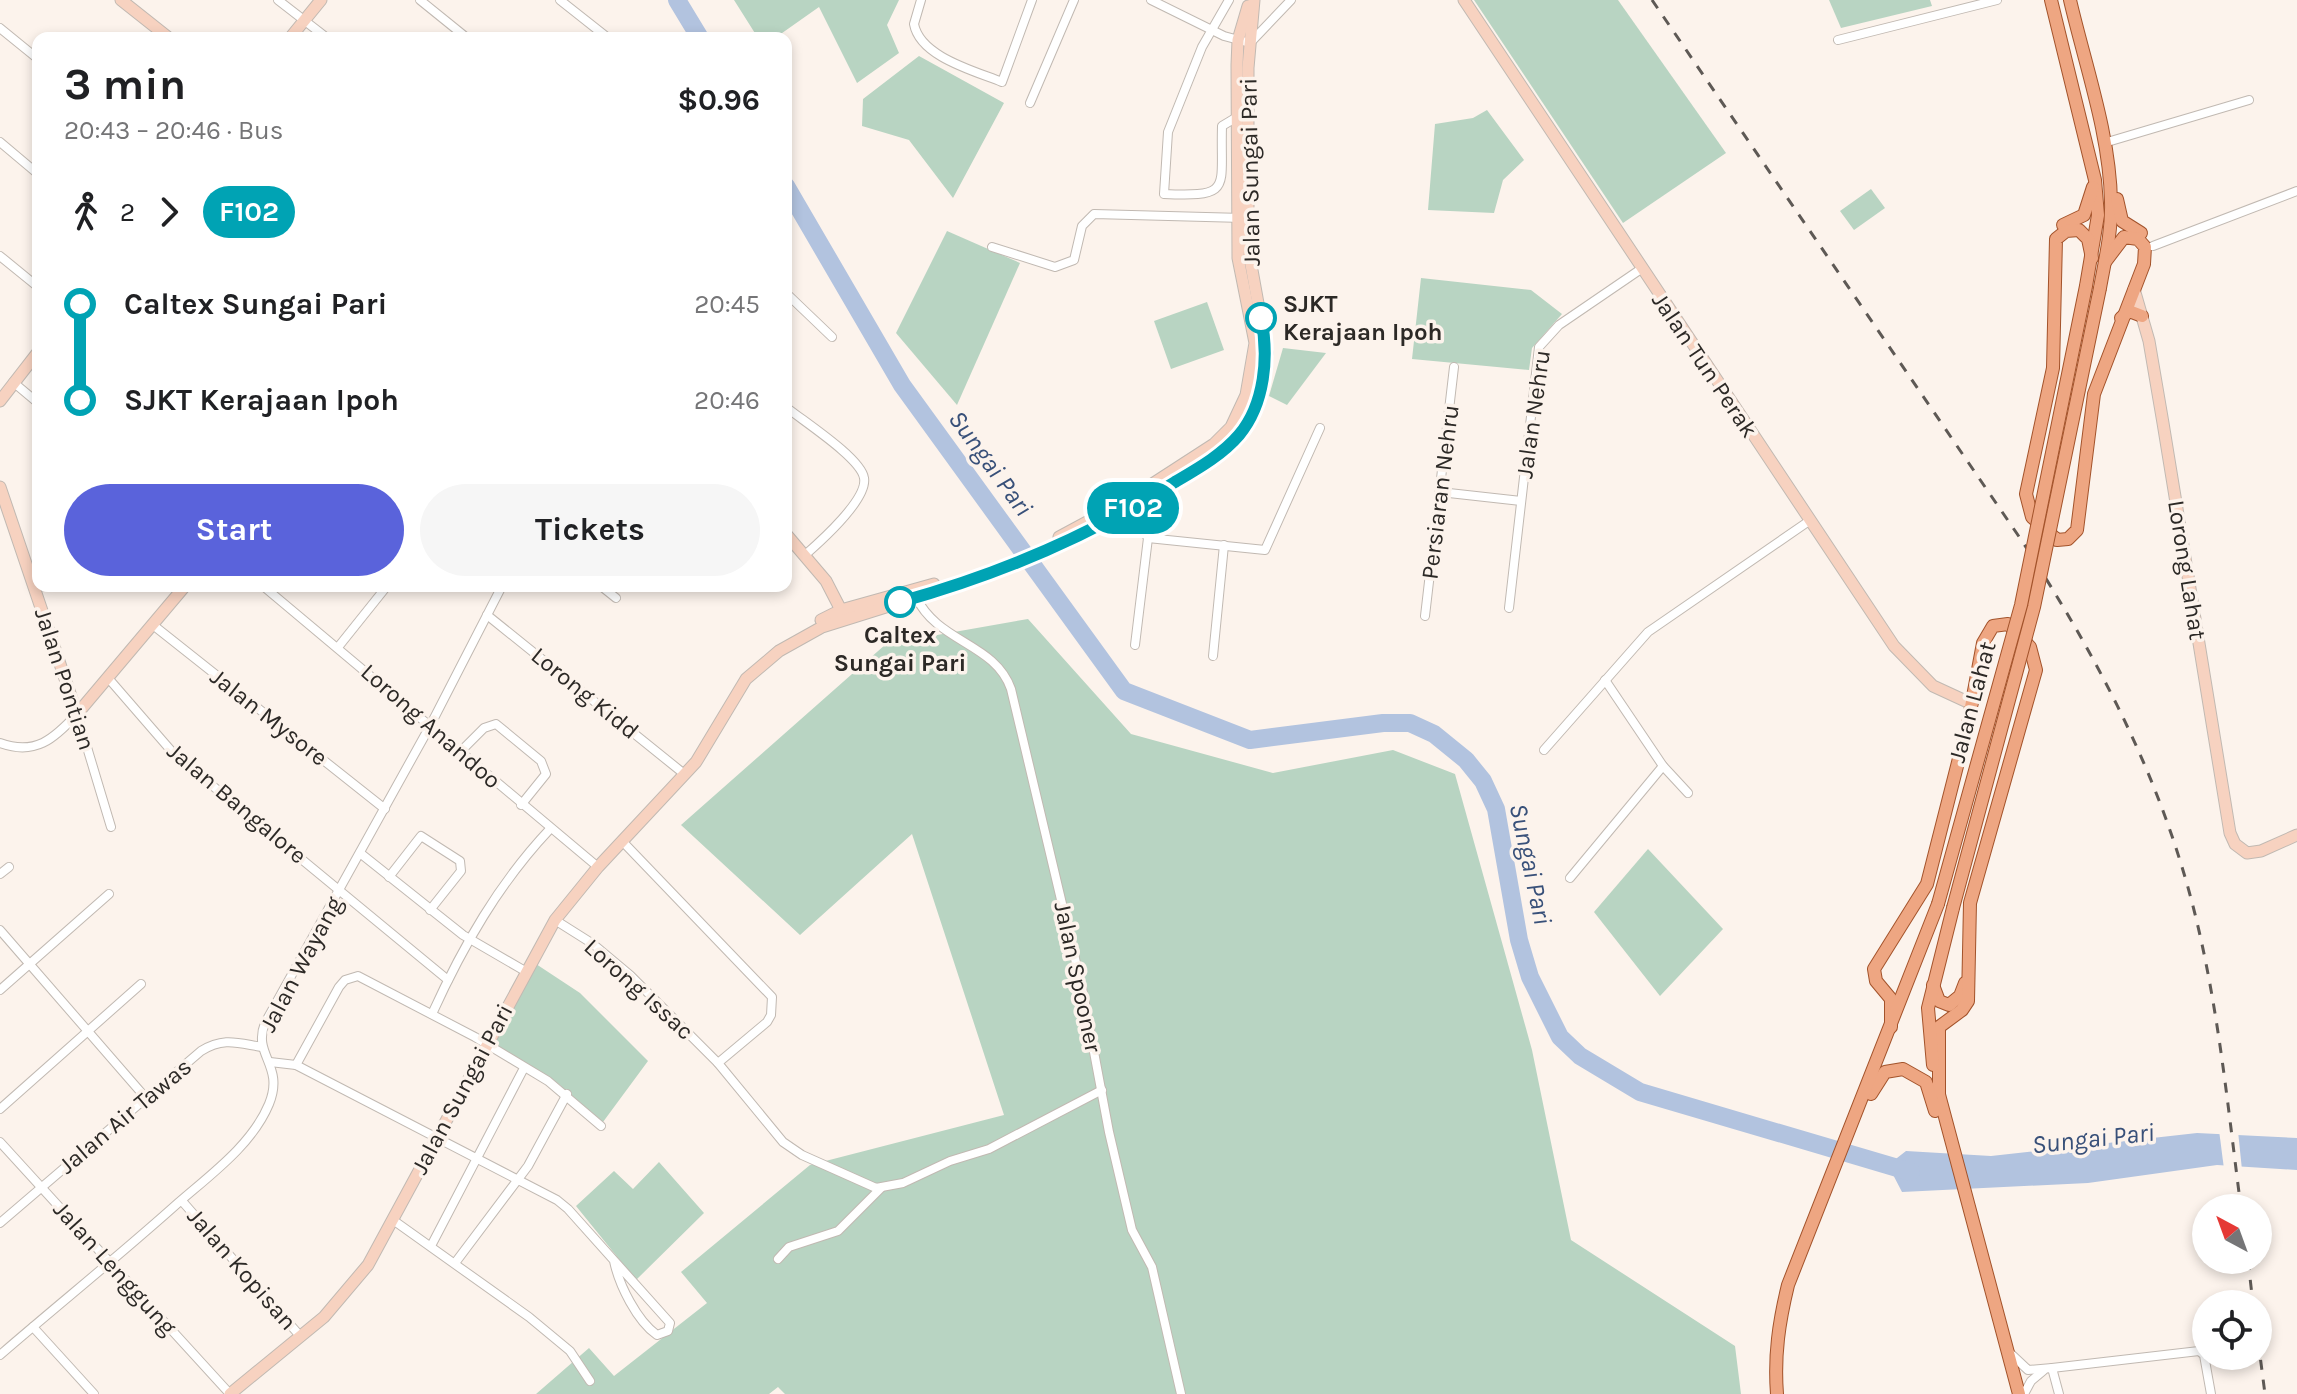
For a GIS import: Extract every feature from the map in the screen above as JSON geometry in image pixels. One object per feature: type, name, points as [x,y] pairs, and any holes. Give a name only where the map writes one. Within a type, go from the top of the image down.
[{"type":"main road","points":[[121,0],[161,32]]},
{"type":"main road","points":[[295,32],[321,0]]},
{"type":"main road","name":"Jalan Sungai Pari","points":[[843,614],[916,597],[1063,539],[1128,505],[1214,444],[1237,417],[1255,354],[1249,257],[1237,183],[1237,117],[1244,41],[1252,0]]},
{"type":"main road","name":"Jalan Tun Perak","points":[[1464,0],[1809,521],[1905,660],[1933,686],[1972,704]]},
{"type":"main road","name":"Jalan Lahat","points":[[1777,1394],[1778,1326],[1788,1285],[1938,904],[2021,605],[2092,258],[2098,215],[2095,180],[2051,0]]},
{"type":"main road","name":"Jalan Lahat","points":[[1939,1095],[1928,1016],[1933,982],[2034,607],[2100,288],[2111,215],[2104,143],[2070,0]]},
{"type":"main road","name":"Jalan Sungai Pari","points":[[1242,218],[1244,41]]},
{"type":"main road","points":[[2107,166],[2122,221],[2153,246],[2150,266],[2134,289]]},
{"type":"main road","points":[[2055,310],[2051,237],[2059,227],[2084,215],[2095,180]]},
{"type":"main road","points":[[2092,258],[2088,239],[2079,230],[2066,231],[2056,239],[2053,368],[2026,494],[2037,524],[2052,538],[2063,541],[2077,530],[2092,403],[2146,251],[2138,239],[2129,236],[2120,240],[2105,262]]},
{"type":"main road","name":"Lorong Lahat","points":[[2134,289],[2142,316],[2230,833],[2240,850],[2261,851],[2297,835]]},
{"type":"main road","points":[[2121,318],[2129,311],[2142,316]]},
{"type":"main road","points":[[0,401],[32,359]]},
{"type":"main road","name":"Jalan Pontian","points":[[0,487],[32,581]]},
{"type":"main road","points":[[792,541],[826,581],[843,614]]},
{"type":"main road","name":"Jalan Sungai Pari","points":[[230,1394],[301,1337],[359,1278],[555,920],[598,867],[696,762],[746,679],[806,634],[843,614],[974,576]]},
{"type":"main road","name":"Jalan Pontian","points":[[36,592],[77,714]]},
{"type":"main road","points":[[77,714],[180,592]]},
{"type":"main road","points":[[1891,1027],[1891,999],[1876,981],[1874,969],[1927,884],[1972,704],[1985,636],[1998,624],[2008,624],[2030,647],[2036,670],[1973,890],[1966,1005],[1939,1027],[1939,1095],[2022,1394]]},
{"type":"main road","points":[[1874,969],[1882,981],[1895,987],[1910,980]]},
{"type":"main road","points":[[1933,982],[1939,1001],[1949,1005],[1960,996],[1968,975]]},
{"type":"main road","points":[[1843,1150],[1878,1079],[1893,1068],[1903,1069],[1926,1082],[1935,1111],[1954,1149]]},
{"type":"street","points":[[278,0],[319,32]]},
{"type":"street","points":[[420,0],[460,32]]},
{"type":"street","points":[[560,0],[600,32]]},
{"type":"street","points":[[921,0],[914,24],[923,42],[960,65],[1002,82],[1032,0]]},
{"type":"street","points":[[1030,103],[1074,0]]},
{"type":"street","points":[[1151,0],[1213,31],[1244,41],[1291,0]]},
{"type":"street","points":[[1229,0],[1202,47],[1168,132],[1164,194],[1207,196],[1221,182],[1222,126],[1237,117]]},
{"type":"street","points":[[1838,40],[1997,0]]},
{"type":"street","points":[[0,28],[32,54]]},
{"type":"street","points":[[2104,143],[2249,100]]},
{"type":"street","points":[[0,142],[32,169]]},
{"type":"street","points":[[1221,182],[1237,183]]},
{"type":"street","points":[[2153,246],[2297,191]]},
{"type":"street","points":[[992,247],[1055,267],[1074,260],[1085,221],[1094,214],[1242,218]]},
{"type":"street","points":[[0,256],[32,282]]},
{"type":"street","name":"Jalan Nehru","points":[[1509,608],[1539,347],[1550,332],[1573,314],[1641,269]]},
{"type":"street","points":[[792,299],[832,337]]},
{"type":"street","name":"Persiaran Nehru","points":[[1425,616],[1454,367]]},
{"type":"street","points":[[13,382],[32,398]]},
{"type":"street","points":[[792,412],[854,461],[865,480],[863,490],[848,511],[805,555]]},
{"type":"street","points":[[1148,538],[1265,550],[1320,428]]},
{"type":"street","points":[[1440,492],[1521,501]]},
{"type":"street","points":[[1128,505],[1148,538],[1135,645]]},
{"type":"street","points":[[1544,750],[1656,625],[1809,521]]},
{"type":"street","points":[[1213,656],[1224,545]]},
{"type":"street","name":"Lorong Anandoo","points":[[271,592],[339,646],[459,753],[598,867]]},
{"type":"street","points":[[339,646],[382,592]]},
{"type":"street","name":"Jalan Wayang","points":[[2,1350],[110,1264],[182,1201],[257,1126],[274,1087],[270,1062],[262,1047],[265,1023],[385,809],[499,592]]},
{"type":"street","points":[[608,592],[616,598]]},
{"type":"street","name":"Jalan Spooner","points":[[916,597],[947,633],[990,657],[1006,676],[1082,988],[1132,1230],[1152,1267],[1181,1394]]},
{"type":"street","name":"Lorong Kidd","points":[[487,615],[683,773]]},
{"type":"street","name":"Jalan Mysore","points":[[153,625],[385,809]]},
{"type":"street","name":"Jalan Bangalore","points":[[109,679],[174,754],[448,980]]},
{"type":"street","points":[[1605,680],[1663,766],[1688,793]]},
{"type":"street","points":[[0,743],[27,749],[37,747],[59,734],[77,714]]},
{"type":"street","name":"Jalan Pontian","points":[[77,714],[111,827]]},
{"type":"street","points":[[459,753],[484,728],[496,724],[541,761],[546,774],[521,805]]},
{"type":"street","points":[[1570,878],[1663,766]]},
{"type":"street","points":[[432,1014],[469,939],[513,872],[550,829]]},
{"type":"street","points":[[389,877],[421,836],[460,861],[461,871],[430,910]]},
{"type":"street","points":[[623,842],[772,997],[771,1015],[767,1022],[718,1063]]},
{"type":"street","points":[[360,853],[469,939],[525,971]]},
{"type":"street","points":[[0,874],[9,867]]},
{"type":"street","points":[[0,990],[109,894]]},
{"type":"street","name":"Lorong Issac","points":[[555,920],[614,959],[718,1063],[783,1142],[815,1161],[881,1188]]},
{"type":"street","points":[[0,930],[145,1097]]},
{"type":"street","points":[[296,1065],[339,987],[351,976],[365,978],[485,1044],[567,1094],[601,1126]]},
{"type":"street","points":[[0,1109],[141,984]]},
{"type":"street","name":"Jalan Air Tawas","points":[[0,1223],[145,1097],[216,1042],[229,1040],[262,1047]]},
{"type":"street","points":[[270,1062],[296,1065],[568,1209],[614,1261],[671,1326],[663,1334],[652,1332],[617,1276],[614,1261]]},
{"type":"street","points":[[431,1246],[524,1068]]},
{"type":"street","points":[[778,1259],[789,1247],[838,1231],[881,1188],[989,1149],[1102,1090]]},
{"type":"street","points":[[455,1263],[518,1181],[567,1094]]},
{"type":"street","name":"Jalan Lenggung","points":[[0,1142],[230,1394]]},
{"type":"street","name":"Jalan Kopisan","points":[[182,1201],[301,1337]]},
{"type":"street","points":[[393,1220],[570,1351],[590,1381]]},
{"type":"street","points":[[33,1327],[94,1394]]},
{"type":"street","points":[[2008,1351],[2025,1368],[2048,1369],[2199,1351],[2204,1355],[2211,1394]]},
{"type":"street","points":[[2022,1394],[2031,1381],[2048,1369]]},
{"type":"street","points":[[2048,1369],[2059,1394]]},
{"type":"green space","points":[[734,0],[899,0],[887,25],[899,53],[857,83],[819,7],[784,32],[754,32]]},
{"type":"green space","points":[[1474,0],[1618,0],[1726,153],[1623,223]]},
{"type":"green space","points":[[1829,0],[1930,0],[1932,6],[1841,28]]},
{"type":"green space","points":[[919,56],[1004,103],[953,198],[909,140],[862,126],[863,99]]},
{"type":"green space","points":[[1487,110],[1524,160],[1503,180],[1494,213],[1428,210],[1435,124],[1473,118]]},
{"type":"green space","points":[[1871,189],[1885,208],[1854,230],[1840,211]]},
{"type":"green space","points":[[947,231],[1020,263],[957,405],[896,333]]},
{"type":"green space","points":[[1421,278],[1531,290],[1562,314],[1532,348],[1529,370],[1412,359]]},
{"type":"green space","points":[[1207,302],[1224,350],[1171,369],[1154,321]]},
{"type":"green space","points":[[1283,348],[1326,353],[1287,405],[1269,396]]},
{"type":"green space","points":[[1028,619],[1131,734],[1273,773],[1393,750],[1455,774],[1532,1050],[1571,1240],[1735,1346],[1741,1394],[785,1394],[778,1387],[769,1394],[536,1394],[589,1348],[614,1376],[707,1303],[681,1272],[810,1165],[1004,1115],[912,834],[800,935],[681,825],[886,644]]},
{"type":"green space","points":[[1648,849],[1723,929],[1660,996],[1594,912]]},
{"type":"green space","points":[[536,964],[580,993],[648,1061],[603,1122],[555,1081],[493,1044]]},
{"type":"green space","points":[[659,1162],[704,1213],[636,1280],[576,1206],[614,1171],[633,1189]]},
{"type":"water","points":[[2197,1133],[2297,1138],[2297,1170],[2217,1165],[2088,1183],[1902,1192],[1888,1165],[1906,1151],[1991,1156]]},
{"type":"pier","points":[[2219,1130],[2238,1131],[2242,1170],[2224,1169]]},
{"type":"waterway","name":"Sungai Pari","points":[[677,0],[696,32]]},
{"type":"waterway","name":"Sungai Pari","points":[[792,196],[902,385],[1124,691],[1250,740],[1383,723],[1410,723],[1434,734],[1466,760],[1483,781],[1496,809],[1519,940],[1530,977],[1560,1037],[1580,1056],[1640,1092],[1911,1172]]},
{"type":"railway","points":[[1652,0],[2022,541],[2114,698],[2168,823],[2194,909],[2219,1036],[2239,1194]]},
{"type":"railway","points":[[2250,1274],[2251,1290]]},
{"type":"railway","points":[[2262,1370],[2265,1394]]},
{"type":"bus line","name":"F102","points":[[900,602],[975,579],[1065,543],[1170,486],[1221,452],[1240,434],[1257,398],[1267,353],[1261,318]]},
{"type":"place","name":"SJKT Kerajaan Ipoh","points":[[1261,318]]},
{"type":"place","name":"Caltex Sungai Pari","points":[[900,602]]}]
